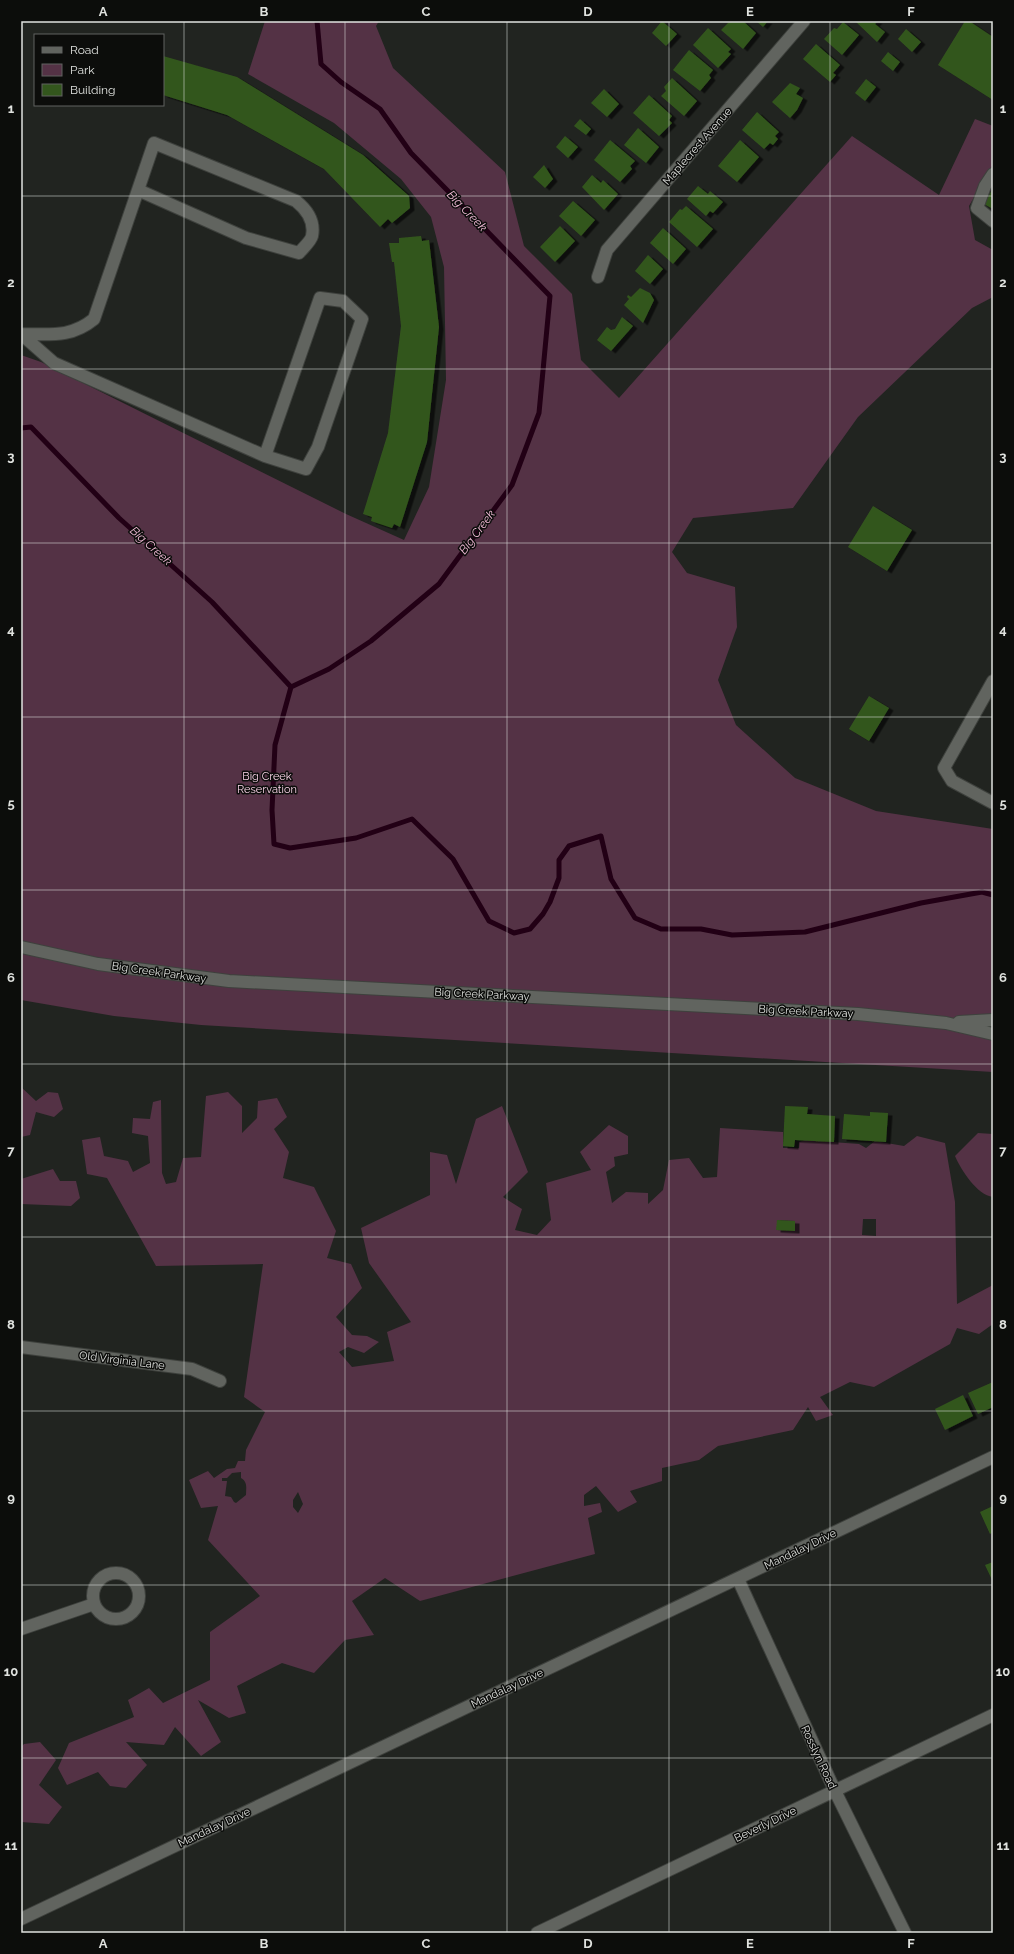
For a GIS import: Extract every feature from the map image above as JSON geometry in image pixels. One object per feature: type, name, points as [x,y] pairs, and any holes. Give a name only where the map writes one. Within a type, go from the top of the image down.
[{"type":"street","name":"Maplecrest Avenue","points":[[598,277],[607,250],[804,21]]},
{"type":"street","points":[[21,334],[65,334],[82,328],[94,319],[154,143],[296,201],[305,208],[312,222],[312,237],[299,253],[246,238],[138,190]]},
{"type":"street","points":[[993,174],[985,186],[977,208],[993,221]]},
{"type":"street","points":[[21,334],[54,363],[264,456],[306,469],[318,447],[362,319],[343,301],[320,298],[264,456]]},
{"type":"street","points":[[993,681],[944,768],[952,781],[993,803]]},
{"type":"street","name":"Big Creek Parkway","points":[[21,947],[98,964],[229,981],[858,1014],[946,1023],[993,1034]]},
{"type":"street","name":"Big Creek Parkway","points":[[946,1023],[993,1020]]},
{"type":"street","name":"Old Virginia Lane","points":[[21,1347],[192,1369],[220,1381]]},
{"type":"street","name":"Mandalay Drive","points":[[21,1919],[993,1457]]},
{"type":"street","name":"Rosslyn Road","points":[[738,1578],[835,1791],[904,1933]]},
{"type":"street","points":[[21,1629],[94,1604]]},
{"type":"street","name":"Beverly Drive","points":[[537,1933],[993,1715]]},
{"type":"green space","name":"Big Creek Reservation","points":[[265,21],[379,21],[376,26],[393,68],[505,172],[524,246],[572,294],[581,360],[619,398],[852,136],[939,195],[975,119],[993,126],[993,164],[969,206],[975,240],[993,250],[993,297],[972,308],[858,417],[793,508],[693,518],[672,552],[687,573],[735,587],[737,627],[718,680],[736,725],[795,778],[876,811],[993,829],[993,1072],[201,1025],[114,1016],[21,1000],[21,355],[41,362],[346,514],[404,540],[429,487],[446,380],[444,267],[431,217],[401,179],[334,123],[248,74]]},
{"type":"green space","points":[[21,1087],[36,1101],[48,1092],[58,1093],[63,1109],[54,1117],[36,1112],[30,1135],[21,1137]]},
{"type":"green space","points":[[228,1092],[242,1106],[242,1133],[257,1118],[258,1101],[277,1098],[287,1117],[274,1129],[289,1152],[283,1178],[314,1187],[336,1231],[327,1258],[351,1264],[362,1288],[336,1317],[352,1335],[367,1336],[379,1342],[364,1353],[348,1347],[339,1352],[352,1367],[394,1361],[387,1332],[411,1322],[369,1263],[361,1228],[430,1195],[430,1152],[447,1155],[456,1184],[476,1119],[502,1106],[528,1172],[503,1197],[522,1209],[515,1230],[537,1235],[551,1220],[546,1183],[591,1170],[580,1152],[609,1125],[628,1136],[628,1154],[614,1157],[615,1166],[606,1172],[612,1203],[626,1192],[648,1193],[648,1204],[663,1190],[669,1160],[689,1158],[703,1178],[717,1177],[720,1128],[783,1132],[783,1148],[799,1148],[799,1142],[805,1140],[859,1144],[866,1148],[875,1141],[904,1146],[917,1136],[945,1143],[955,1202],[957,1304],[993,1285],[993,1324],[979,1334],[957,1328],[950,1344],[874,1387],[850,1382],[820,1397],[833,1415],[816,1421],[808,1407],[793,1430],[718,1446],[699,1460],[662,1468],[662,1481],[630,1491],[637,1502],[618,1512],[596,1486],[584,1495],[584,1506],[600,1503],[602,1512],[588,1518],[595,1554],[420,1601],[385,1578],[352,1601],[374,1635],[345,1640],[314,1673],[282,1663],[237,1686],[246,1713],[229,1718],[198,1700],[221,1742],[201,1756],[175,1727],[164,1745],[126,1742],[147,1765],[126,1788],[110,1786],[98,1772],[67,1785],[58,1768],[69,1743],[134,1717],[128,1700],[149,1688],[163,1703],[210,1680],[210,1632],[260,1596],[208,1540],[218,1506],[201,1508],[189,1480],[208,1471],[214,1478],[227,1469],[235,1468],[238,1461],[245,1461],[246,1450],[265,1412],[244,1397],[263,1264],[156,1266],[107,1178],[87,1174],[82,1140],[100,1137],[104,1156],[128,1161],[133,1172],[150,1163],[148,1136],[132,1133],[133,1118],[150,1119],[153,1102],[161,1100],[162,1173],[166,1184],[176,1182],[183,1158],[201,1157],[206,1096]],"holes":[[[863,1219],[876,1219],[876,1236],[862,1235]],[[777,1220],[795,1221],[795,1231],[777,1230]],[[241,1472],[241,1478],[245,1481],[246,1485],[246,1495],[236,1503],[231,1497],[225,1496],[227,1481],[222,1481],[222,1478],[227,1478],[232,1473]],[[298,1492],[303,1504],[298,1513],[293,1507],[293,1500]]]},
{"type":"green space","points":[[978,1133],[993,1134],[993,1197],[981,1192],[970,1181],[965,1175],[955,1156]]},
{"type":"green space","points":[[53,1169],[60,1181],[76,1181],[80,1198],[71,1206],[21,1204],[21,1179]]},
{"type":"green space","points":[[40,1742],[56,1760],[39,1785],[62,1807],[49,1824],[21,1822],[21,1747],[24,1744]]},
{"type":"building","points":[[662,21],[677,34],[666,46],[652,33]]},
{"type":"building","points":[[730,21],[743,21],[756,33],[743,49],[721,30]]},
{"type":"building","points":[[756,21],[768,21],[763,27]]},
{"type":"building","points":[[855,21],[878,21],[875,24],[885,32],[877,42]]},
{"type":"building","points":[[965,21],[969,21],[993,37],[993,100],[938,65]]},
{"type":"building","points":[[843,22],[859,35],[842,55],[824,39],[834,28],[837,29]]},
{"type":"building","points":[[708,28],[731,49],[728,52],[731,54],[718,68],[693,45]]},
{"type":"building","points":[[906,29],[921,42],[912,52],[898,39]]},
{"type":"building","points":[[816,44],[840,65],[833,73],[836,75],[830,82],[803,59]]},
{"type":"building","points":[[689,50],[713,70],[709,75],[711,78],[700,91],[673,70]]},
{"type":"building","points":[[888,52],[900,62],[893,71],[881,61]]},
{"type":"building","points":[[164,56],[237,77],[363,155],[409,196],[410,208],[392,223],[388,219],[380,227],[324,169],[227,115],[164,95]]},
{"type":"building","points":[[672,78],[697,101],[684,116],[661,96],[666,91],[664,87]]},
{"type":"building","points":[[866,79],[876,87],[865,101],[855,93]]},
{"type":"building","points":[[790,83],[800,88],[796,94],[803,98],[797,110],[790,118],[772,102]]},
{"type":"building","points":[[604,89],[619,104],[607,117],[591,103]]},
{"type":"building","points":[[649,95],[672,116],[669,120],[672,123],[659,136],[633,113]]},
{"type":"building","points":[[757,112],[779,132],[775,136],[778,139],[773,145],[770,143],[764,149],[742,130]]},
{"type":"building","points":[[580,119],[591,129],[586,135],[574,126]]},
{"type":"building","points":[[638,128],[659,147],[646,163],[624,145]]},
{"type":"building","points":[[565,136],[578,147],[568,158],[556,147]]},
{"type":"building","points":[[610,140],[635,161],[630,166],[632,169],[620,182],[594,160]]},
{"type":"building","points":[[740,140],[759,157],[737,182],[718,166]]},
{"type":"building","points":[[544,165],[553,179],[545,188],[533,177]]},
{"type":"building","points":[[592,175],[601,183],[603,180],[618,194],[604,210],[582,187]]},
{"type":"building","points":[[698,186],[708,194],[710,191],[723,202],[713,213],[710,211],[706,216],[687,199]]},
{"type":"building","points":[[993,188],[993,209],[984,204]]},
{"type":"building","points":[[573,201],[595,220],[581,236],[559,216]]},
{"type":"building","points":[[686,206],[713,229],[697,247],[669,222],[680,209],[682,210]]},
{"type":"building","points":[[560,226],[575,241],[555,262],[540,247]]},
{"type":"building","points":[[663,228],[686,249],[673,264],[650,243]]},
{"type":"building","points":[[421,236],[422,241],[429,240],[439,327],[427,442],[400,527],[394,524],[392,528],[371,521],[372,517],[363,514],[388,433],[401,326],[394,262],[392,262],[389,243],[399,243],[399,238]]},
{"type":"building","points":[[648,255],[663,269],[650,284],[635,271]]},
{"type":"building","points":[[640,288],[650,293],[654,300],[643,323],[624,305],[629,299],[627,297],[628,295],[631,297]]},
{"type":"building","points":[[622,317],[633,326],[611,351],[597,340],[607,327],[611,330],[615,329]]},
{"type":"building","points":[[873,506],[912,530],[887,571],[848,547]]},
{"type":"building","points":[[869,696],[889,708],[869,741],[849,729]]},
{"type":"building","points":[[785,1106],[808,1107],[807,1114],[835,1116],[834,1142],[795,1140],[794,1147],[783,1146]]},
{"type":"building","points":[[870,1112],[888,1113],[886,1142],[842,1139],[844,1114],[870,1116]]},
{"type":"building","points":[[777,1220],[795,1221],[795,1231],[776,1230]]},
{"type":"building","points":[[993,1382],[993,1407],[978,1414],[968,1393]]},
{"type":"building","points":[[963,1395],[973,1416],[945,1430],[935,1409]]},
{"type":"building","points":[[993,1506],[993,1532],[990,1534],[980,1512]]},
{"type":"building","points":[[993,1562],[993,1582],[985,1565]]},
{"type":"waterway","name":"Big Creek","points":[[21,428],[31,427],[119,518],[212,602],[291,687],[329,669],[371,641],[439,584],[512,485],[539,413],[550,296],[411,153],[380,109],[341,82],[321,64],[317,21]]},
{"type":"waterway","points":[[291,687],[275,745],[272,810],[274,844],[290,848],[356,838],[412,819],[453,859],[489,921],[514,933],[530,929],[543,914],[550,902],[559,878],[559,860],[569,846],[601,836],[611,879],[635,918],[661,929],[701,929],[732,935],[805,932],[921,903],[982,892],[993,895]]}]
